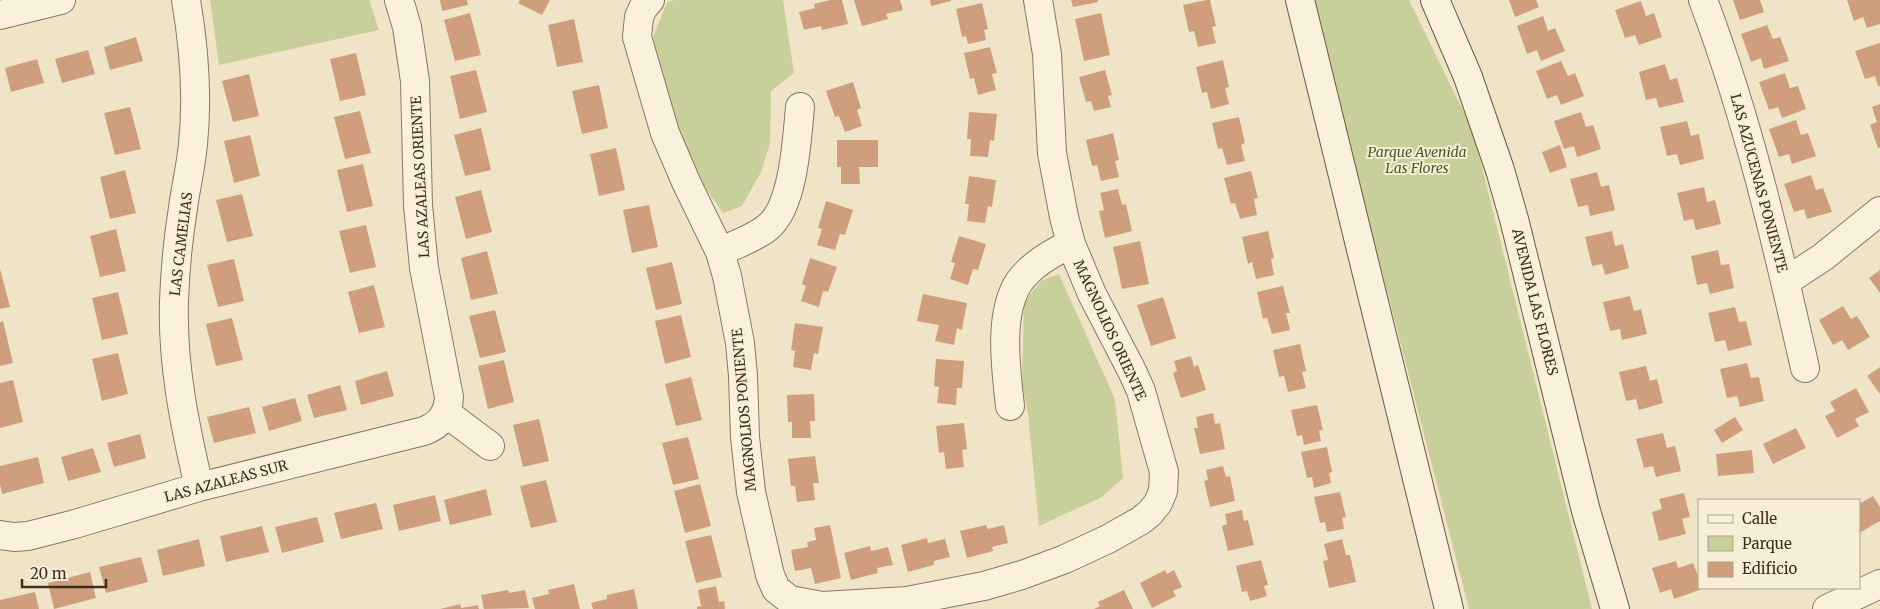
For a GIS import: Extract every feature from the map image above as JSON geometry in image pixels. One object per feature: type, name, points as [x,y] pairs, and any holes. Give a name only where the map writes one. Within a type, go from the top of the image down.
[{"type":"street","points":[[0,15],[61,0]]},
{"type":"street","name":"LAS CAMELIAS","points":[[186,0],[193,48],[196,105],[191,166],[176,261],[174,304],[175,348],[184,420],[199,487]]},
{"type":"street","name":"LAS AZALEAS ORIENTE","points":[[399,0],[406,27],[415,81],[418,205],[434,322],[449,397],[446,413]]},
{"type":"street","name":"MAGNOLIOS ORIENTE","points":[[780,594],[798,603],[822,606],[917,600],[984,586],[1022,575],[1065,559],[1108,539],[1140,521],[1158,503],[1163,491],[1164,472],[1145,405],[1132,371],[1092,294],[1071,244],[1052,153],[1047,54],[1038,0]]},
{"type":"street","points":[[1300,0],[1449,609]]},
{"type":"street","name":"AVENIDA LAS FLORES","points":[[1436,0],[1481,114],[1505,186],[1586,511],[1615,609]]},
{"type":"street","name":"LAS AZUCENAS PONIENTE","points":[[1703,0],[1738,100],[1805,368]]},
{"type":"street","name":"MAGNOLIOS PONIENTE","points":[[647,4],[639,17],[637,37],[657,108],[674,156],[720,252],[733,302],[740,343],[745,437],[751,492],[770,574],[780,594]]},
{"type":"street","points":[[720,252],[763,230],[775,221],[781,212],[794,157],[800,106]]},
{"type":"street","points":[[1785,282],[1823,257],[1880,211]]},
{"type":"street","name":"MAGNOLIOS ORIENTE","points":[[1010,406],[1006,346],[1007,323],[1012,298],[1019,283],[1038,262],[1071,244]]},
{"type":"street","points":[[446,413],[490,446]]},
{"type":"street","name":"LAS AZALEAS SUR","points":[[0,535],[28,536],[199,487],[424,431],[433,428],[446,413]]},
{"type":"street","points":[[1827,609],[1868,596]]},
{"type":"green space","points":[[210,0],[369,0],[379,30],[219,65]]},
{"type":"green space","points":[[675,0],[783,0],[794,73],[771,91],[770,143],[761,172],[742,206],[723,213],[691,167],[663,93],[653,37],[667,2]]},
{"type":"green space","name":"Parque Avenida Las Flores","points":[[1312,0],[1409,0],[1473,131],[1592,609],[1469,609]]},
{"type":"green space","points":[[1059,274],[1115,399],[1123,478],[1102,497],[1039,526],[1028,414],[1022,384],[1024,302],[1041,281]]},
{"type":"building","points":[[440,0],[467,0],[468,5],[442,11]]},
{"type":"building","points":[[520,0],[550,0],[542,15],[518,3]]},
{"type":"building","points":[[830,0],[842,0],[848,24],[822,30],[821,26],[804,30],[799,12],[815,8],[814,4]]},
{"type":"building","points":[[854,0],[900,0],[903,10],[886,14],[888,19],[862,26]]},
{"type":"building","points":[[930,0],[951,0],[951,1],[931,6]]},
{"type":"building","points":[[1071,0],[1098,0],[1098,2],[1073,7]]},
{"type":"building","points":[[1210,0],[1216,26],[1212,27],[1216,43],[1198,47],[1194,31],[1189,32],[1183,5]]},
{"type":"building","points":[[1509,0],[1536,0],[1539,7],[1515,17]]},
{"type":"building","points":[[1733,0],[1760,0],[1764,12],[1740,20]]},
{"type":"building","points":[[1847,0],[1880,0],[1880,24],[1867,28],[1863,17],[1854,21]]},
{"type":"building","points":[[1641,1],[1646,16],[1654,13],[1662,37],[1639,45],[1635,35],[1625,38],[1615,10]]},
{"type":"building","points":[[982,3],[988,29],[984,30],[986,40],[968,44],[966,36],[962,37],[956,9]]},
{"type":"building","points":[[470,13],[481,55],[455,61],[444,20]]},
{"type":"building","points":[[1101,13],[1110,55],[1084,61],[1075,19]]},
{"type":"building","points":[[1543,16],[1548,31],[1555,28],[1565,51],[1541,61],[1537,50],[1527,54],[1517,26]]},
{"type":"building","points":[[574,19],[583,62],[557,67],[548,25]]},
{"type":"building","points":[[1767,25],[1773,39],[1780,37],[1789,61],[1764,69],[1761,58],[1751,62],[1741,34]]},
{"type":"building","points":[[136,37],[143,61],[110,70],[104,47]]},
{"type":"building","points":[[1880,43],[1880,86],[1878,86],[1875,76],[1865,79],[1855,51]]},
{"type":"building","points":[[990,47],[997,73],[992,74],[996,90],[978,95],[974,78],[970,79],[964,53]]},
{"type":"building","points":[[88,50],[95,74],[62,83],[55,59]]},
{"type":"building","points":[[356,53],[366,95],[340,101],[330,59]]},
{"type":"building","points":[[37,59],[44,83],[11,92],[5,68]]},
{"type":"building","points":[[1223,60],[1229,87],[1225,88],[1229,104],[1211,109],[1207,92],[1202,93],[1196,67]]},
{"type":"building","points":[[1561,61],[1568,76],[1575,73],[1584,96],[1561,105],[1557,95],[1547,99],[1536,71]]},
{"type":"building","points":[[1665,64],[1670,80],[1677,78],[1684,102],[1659,108],[1656,98],[1646,100],[1639,72]]},
{"type":"building","points":[[476,70],[487,112],[460,119],[450,76]]},
{"type":"building","points":[[1105,70],[1112,95],[1108,96],[1111,107],[1094,111],[1091,101],[1086,102],[1079,77]]},
{"type":"building","points":[[1785,73],[1790,88],[1798,86],[1806,109],[1782,118],[1778,107],[1769,110],[1759,82]]},
{"type":"building","points":[[249,74],[259,116],[233,122],[222,81]]},
{"type":"building","points":[[853,82],[861,108],[857,110],[862,126],[845,132],[839,116],[835,117],[826,91]]},
{"type":"building","points":[[599,85],[608,128],[582,134],[572,91]]},
{"type":"building","points":[[1880,104],[1880,148],[1878,148],[1870,125],[1877,122],[1872,107]]},
{"type":"building","points":[[130,107],[141,149],[115,155],[104,113]]},
{"type":"building","points":[[360,111],[371,153],[345,159],[334,117]]},
{"type":"building","points":[[969,112],[997,114],[994,141],[990,140],[988,157],[970,156],[971,139],[967,139]]},
{"type":"building","points":[[1581,112],[1586,127],[1593,125],[1601,149],[1577,157],[1574,146],[1564,149],[1554,121]]},
{"type":"building","points":[[1239,117],[1245,143],[1241,145],[1245,161],[1227,165],[1222,148],[1218,149],[1212,123]]},
{"type":"building","points":[[1796,120],[1801,135],[1808,133],[1816,156],[1792,164],[1789,154],[1779,157],[1769,129]]},
{"type":"building","points":[[1687,121],[1691,136],[1699,134],[1704,159],[1680,165],[1677,154],[1667,156],[1660,127]]},
{"type":"building","points":[[481,128],[491,170],[465,176],[454,135]]},
{"type":"building","points":[[1113,133],[1119,160],[1115,161],[1119,177],[1101,181],[1097,165],[1092,166],[1086,140]]},
{"type":"building","points":[[250,135],[260,176],[234,183],[224,141]]},
{"type":"building","points":[[837,140],[878,140],[878,167],[859,167],[860,184],[841,184],[841,167],[837,167]]},
{"type":"building","points":[[1560,145],[1567,167],[1550,173],[1542,152]]},
{"type":"building","points":[[616,148],[625,190],[599,196],[590,154]]},
{"type":"building","points":[[363,164],[373,206],[347,212],[337,170]]},
{"type":"building","points":[[125,170],[136,213],[110,219],[100,177]]},
{"type":"building","points":[[1251,171],[1258,198],[1254,199],[1257,215],[1240,219],[1235,203],[1231,204],[1224,178]]},
{"type":"building","points":[[1597,172],[1601,187],[1609,185],[1615,210],[1590,216],[1588,205],[1578,207],[1570,179]]},
{"type":"building","points":[[1811,175],[1816,190],[1823,188],[1832,212],[1807,219],[1804,209],[1794,212],[1784,184]]},
{"type":"building","points":[[969,176],[996,180],[992,207],[988,206],[985,223],[967,221],[969,204],[965,204]]},
{"type":"building","points":[[1704,187],[1707,202],[1715,200],[1721,224],[1696,230],[1693,219],[1684,221],[1677,193]]},
{"type":"building","points":[[1118,189],[1122,205],[1126,204],[1132,231],[1105,238],[1099,211],[1104,210],[1100,193]]},
{"type":"building","points":[[481,190],[492,232],[466,239],[455,197]]},
{"type":"building","points":[[242,194],[253,236],[227,242],[216,200]]},
{"type":"building","points":[[826,201],[853,210],[845,235],[840,234],[835,250],[817,245],[822,229],[818,228]]},
{"type":"building","points":[[649,205],[658,247],[632,253],[623,210]]},
{"type":"building","points":[[366,225],[376,267],[350,273],[339,231]]},
{"type":"building","points":[[116,229],[126,271],[100,277],[90,236]]},
{"type":"building","points":[[1268,231],[1274,258],[1271,259],[1274,275],[1256,279],[1252,262],[1248,264],[1242,237]]},
{"type":"building","points":[[1612,231],[1615,246],[1623,244],[1629,268],[1605,275],[1602,264],[1592,266],[1585,237]]},
{"type":"building","points":[[959,236],[986,244],[978,270],[973,269],[968,285],[950,279],[955,263],[951,262]]},
{"type":"building","points":[[1140,241],[1149,284],[1122,289],[1113,247]]},
{"type":"building","points":[[1718,250],[1721,265],[1729,264],[1734,288],[1710,294],[1707,283],[1697,285],[1691,256]]},
{"type":"building","points":[[487,251],[498,294],[471,300],[461,258]]},
{"type":"building","points":[[810,258],[837,267],[828,292],[823,291],[819,307],[801,301],[806,286],[802,284]]},
{"type":"building","points":[[234,259],[244,301],[218,307],[207,265]]},
{"type":"building","points":[[672,262],[682,304],[656,310],[646,268]]},
{"type":"building","points":[[0,269],[10,307],[0,309]]},
{"type":"building","points":[[1880,270],[1880,293],[1869,278]]},
{"type":"building","points":[[374,285],[385,327],[359,333],[348,292]]},
{"type":"building","points":[[1283,286],[1290,313],[1286,313],[1290,330],[1272,334],[1267,318],[1263,319],[1257,292]]},
{"type":"building","points":[[118,292],[128,334],[102,340],[92,298]]},
{"type":"building","points":[[923,294],[967,303],[962,330],[957,328],[954,345],[935,341],[939,325],[917,321]]},
{"type":"building","points":[[1630,296],[1634,311],[1641,309],[1647,334],[1622,340],[1620,329],[1610,331],[1603,302]]},
{"type":"building","points":[[1163,297],[1176,338],[1151,346],[1137,305]]},
{"type":"building","points":[[1843,306],[1851,319],[1857,316],[1870,337],[1848,350],[1842,340],[1833,345],[1819,320]]},
{"type":"building","points":[[1735,307],[1739,322],[1746,321],[1752,345],[1728,351],[1725,340],[1715,342],[1708,313]]},
{"type":"building","points":[[495,310],[506,352],[480,358],[469,316]]},
{"type":"building","points":[[681,315],[691,357],[665,364],[655,321]]},
{"type":"building","points":[[232,318],[243,360],[216,366],[206,324]]},
{"type":"building","points":[[3,321],[13,363],[0,366],[0,322]]},
{"type":"building","points":[[795,323],[823,327],[818,354],[814,353],[811,370],[793,367],[795,351],[791,350]]},
{"type":"building","points":[[1300,344],[1306,371],[1302,372],[1306,388],[1288,392],[1284,376],[1279,377],[1273,350]]},
{"type":"building","points":[[118,353],[128,394],[102,401],[92,359]]},
{"type":"building","points":[[1191,356],[1194,367],[1198,365],[1206,390],[1181,398],[1173,373],[1177,371],[1174,361]]},
{"type":"building","points":[[936,359],[964,361],[962,388],[957,388],[956,405],[937,403],[939,387],[934,386]]},
{"type":"building","points":[[504,360],[514,402],[488,409],[478,366]]},
{"type":"building","points":[[1747,363],[1751,378],[1759,377],[1764,401],[1740,407],[1737,396],[1727,398],[1720,369]]},
{"type":"building","points":[[1646,366],[1650,381],[1657,379],[1663,403],[1639,410],[1636,399],[1626,401],[1619,372]]},
{"type":"building","points":[[1880,367],[1880,394],[1867,376]]},
{"type":"building","points":[[387,371],[394,396],[361,405],[355,381]]},
{"type":"building","points":[[691,377],[702,420],[676,426],[665,384]]},
{"type":"building","points":[[13,380],[23,422],[0,428],[0,383]]},
{"type":"building","points":[[340,385],[347,410],[314,418],[307,395]]},
{"type":"building","points":[[1856,388],[1869,412],[1855,419],[1859,426],[1837,438],[1825,416],[1835,411],[1830,402]]},
{"type":"building","points":[[814,394],[815,421],[810,421],[811,438],[792,438],[792,422],[788,422],[787,395]]},
{"type":"building","points":[[295,398],[302,421],[269,431],[262,407]]},
{"type":"building","points":[[1317,405],[1323,430],[1319,431],[1321,441],[1304,445],[1302,435],[1297,436],[1291,410]]},
{"type":"building","points":[[249,407],[256,433],[214,443],[207,417]]},
{"type":"building","points":[[1213,413],[1215,424],[1220,423],[1225,449],[1200,454],[1194,428],[1198,428],[1196,417]]},
{"type":"building","points":[[1735,417],[1743,430],[1722,443],[1714,430]]},
{"type":"building","points":[[539,419],[549,461],[523,467],[513,425]]},
{"type":"building","points":[[964,423],[967,449],[962,450],[964,467],[946,469],[944,452],[939,453],[936,426]]},
{"type":"building","points":[[1796,428],[1806,448],[1773,464],[1763,444]]},
{"type":"building","points":[[1663,433],[1667,448],[1675,446],[1681,471],[1656,477],[1653,466],[1644,468],[1636,439]]},
{"type":"building","points":[[140,434],[146,458],[114,467],[107,443]]},
{"type":"building","points":[[688,437],[699,479],[673,485],[662,443]]},
{"type":"building","points":[[1327,447],[1332,472],[1329,473],[1331,483],[1314,488],[1312,477],[1307,478],[1301,452]]},
{"type":"building","points":[[93,448],[101,472],[68,481],[61,457]]},
{"type":"building","points":[[1752,450],[1754,473],[1718,476],[1716,454]]},
{"type":"building","points":[[815,456],[819,483],[813,483],[815,500],[797,502],[795,486],[791,486],[788,459]]},
{"type":"building","points":[[38,457],[44,483],[2,494],[0,466]]},
{"type":"building","points":[[1223,466],[1226,477],[1230,476],[1235,501],[1210,507],[1204,481],[1208,480],[1206,470]]},
{"type":"building","points":[[546,480],[557,522],[531,528],[520,486]]},
{"type":"building","points":[[700,484],[711,526],[685,533],[674,491]]},
{"type":"building","points":[[486,489],[492,515],[450,525],[444,500]]},
{"type":"building","points":[[1340,492],[1346,517],[1342,518],[1344,529],[1327,532],[1325,522],[1320,523],[1314,497]]},
{"type":"building","points":[[1684,493],[1690,517],[1682,519],[1686,534],[1659,541],[1652,512],[1662,509],[1659,499]]},
{"type":"building","points":[[435,495],[441,521],[399,531],[393,505]]},
{"type":"building","points":[[1873,496],[1880,507],[1880,521],[1860,532],[1860,503]]},
{"type":"building","points":[[376,503],[383,529],[341,539],[334,513]]},
{"type":"building","points":[[1242,510],[1244,521],[1248,520],[1254,545],[1228,551],[1222,526],[1227,524],[1225,514]]},
{"type":"building","points":[[317,517],[324,542],[282,553],[275,527]]},
{"type":"building","points":[[830,525],[841,578],[815,584],[811,568],[795,571],[791,550],[808,547],[807,542],[816,540],[814,528]]},
{"type":"building","points":[[986,525],[988,529],[1004,525],[1008,543],[992,547],[993,551],[967,558],[960,531]]},
{"type":"building","points":[[262,526],[269,552],[226,562],[220,536]]},
{"type":"building","points":[[711,535],[722,577],[696,583],[685,541]]},
{"type":"building","points":[[927,538],[928,543],[945,539],[950,557],[934,561],[934,565],[908,572],[901,545]]},
{"type":"building","points":[[199,539],[205,566],[163,576],[157,550]]},
{"type":"building","points":[[1342,539],[1346,555],[1350,555],[1356,582],[1329,588],[1323,561],[1328,560],[1324,544]]},
{"type":"building","points":[[870,546],[871,551],[888,547],[893,565],[877,568],[878,573],[851,580],[844,553]]},
{"type":"building","points":[[141,557],[148,582],[106,593],[99,567]]},
{"type":"building","points":[[1261,560],[1268,585],[1264,586],[1267,596],[1250,601],[1247,591],[1242,592],[1236,566]]},
{"type":"building","points":[[1676,561],[1678,568],[1693,563],[1698,576],[1698,589],[1702,589],[1674,599],[1671,589],[1660,593],[1652,568]]},
{"type":"building","points":[[1165,570],[1167,574],[1174,570],[1182,587],[1173,591],[1176,596],[1152,608],[1140,583]]},
{"type":"building","points":[[90,572],[96,598],[54,609],[48,583]]},
{"type":"building","points":[[574,584],[580,609],[535,609],[532,598],[549,594],[548,590]]},
{"type":"building","points":[[716,586],[719,602],[724,601],[725,609],[697,609],[697,607],[701,606],[698,590]]},
{"type":"building","points":[[634,589],[638,609],[593,609],[591,603],[607,599],[607,595]]},
{"type":"building","points":[[508,590],[509,593],[525,590],[529,608],[484,609],[481,595]]},
{"type":"building","points":[[1124,590],[1133,609],[1094,609],[1100,606],[1098,602]]},
{"type":"building","points":[[35,592],[39,609],[0,609],[0,600]]},
{"type":"building","points":[[460,604],[461,608],[478,605],[479,609],[440,609]]}]
